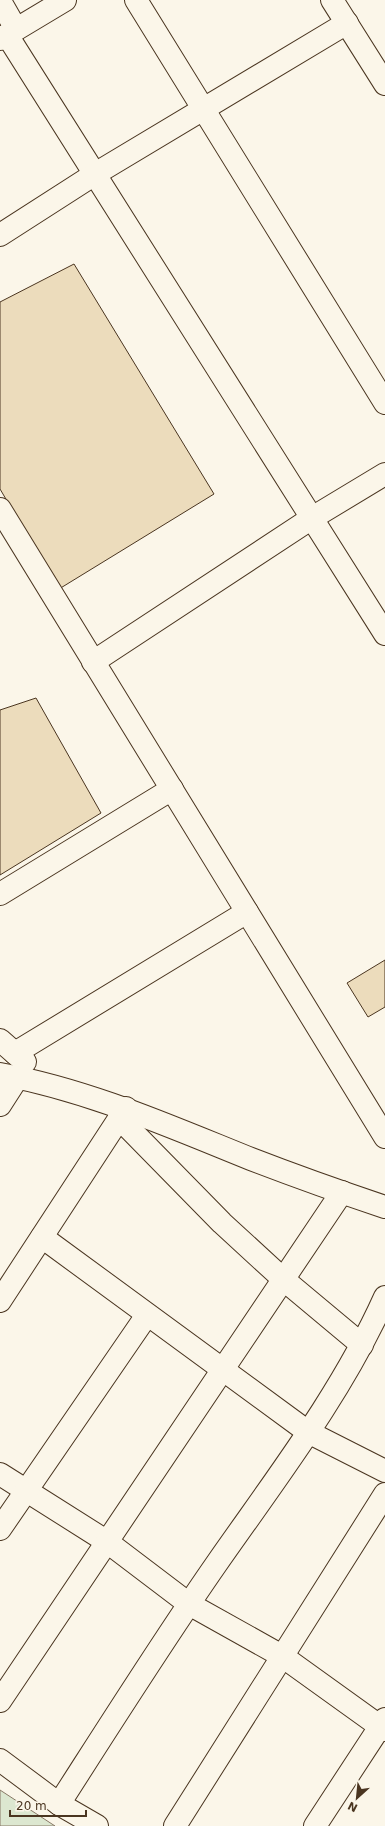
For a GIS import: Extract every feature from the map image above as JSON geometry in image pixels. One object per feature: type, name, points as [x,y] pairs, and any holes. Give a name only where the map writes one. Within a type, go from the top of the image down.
[{"type":"street","points":[[8,34],[65,0]]},
{"type":"street","points":[[136,0],[385,403]]},
{"type":"street","points":[[332,0],[385,84]]},
{"type":"street","points":[[0,1],[8,34],[385,634]]},
{"type":"street","points":[[0,235],[95,174],[347,23]]},
{"type":"street","points":[[93,662],[312,518],[385,474]]},
{"type":"street","points":[[0,509],[385,1137]]},
{"type":"street","points":[[0,894],[172,789]]},
{"type":"street","points":[[52,1085],[7,1047],[247,912]]},
{"type":"street","points":[[0,1105],[9,1076],[52,1085],[122,1113],[385,1207]]},
{"type":"street","points":[[0,1302],[122,1113]]},
{"type":"street","points":[[122,1113],[222,1224],[283,1279],[362,1346]]},
{"type":"street","points":[[0,1701],[106,1541],[342,1192]]},
{"type":"street","points":[[42,1237],[308,1432],[385,1471]]},
{"type":"street","points":[[59,1804],[189,1604],[308,1432],[362,1346],[385,1297]]},
{"type":"street","points":[[0,1529],[147,1315]]},
{"type":"street","points":[[0,1474],[106,1541],[189,1604],[282,1656],[383,1725],[315,1826]]},
{"type":"street","points":[[175,1826],[385,1494]]},
{"type":"street","points":[[0,1760],[59,1804],[97,1826]]},
{"type":"green space","points":[[0,1790],[55,1826],[0,1826]]},
{"type":"building","points":[[74,264],[214,494],[59,589],[0,489],[0,302]]},
{"type":"building","points":[[36,698],[101,813],[0,875],[0,710]]},
{"type":"building","points":[[385,960],[385,1007],[368,1017],[347,983]]}]
